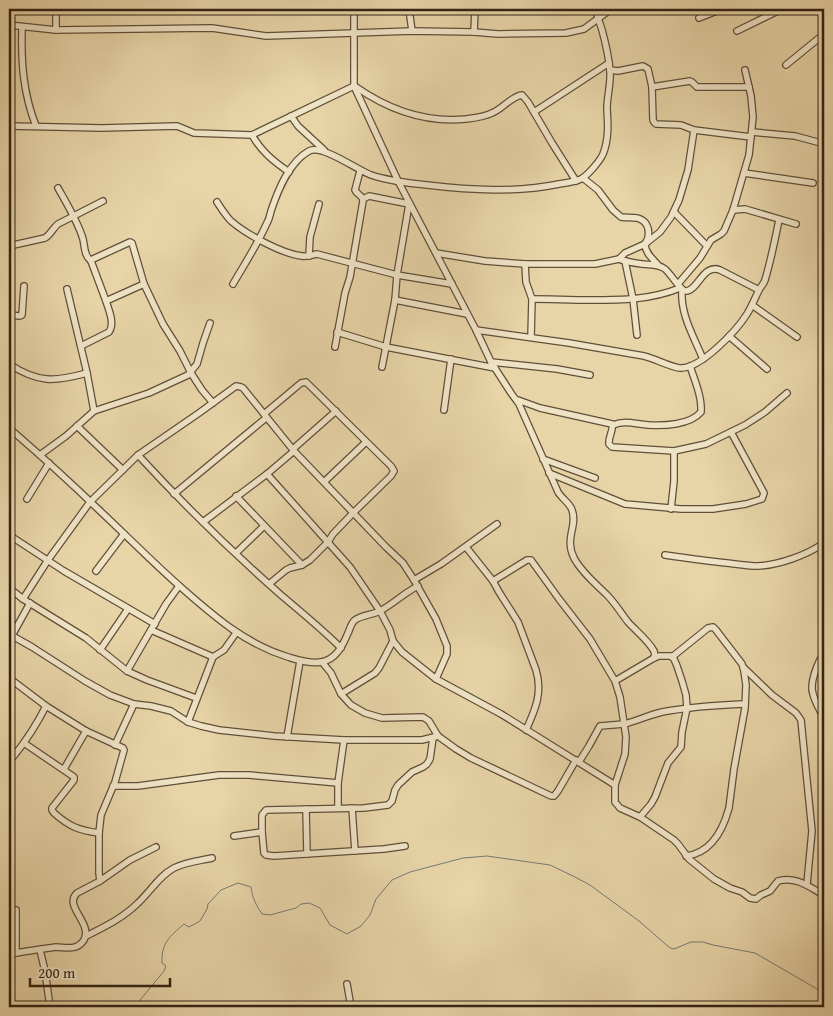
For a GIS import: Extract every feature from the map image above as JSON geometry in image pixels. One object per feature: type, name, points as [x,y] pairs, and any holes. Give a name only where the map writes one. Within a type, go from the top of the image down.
[{"type":"street","points":[[56,9],[56,30]]},
{"type":"street","points":[[354,9],[354,86],[398,181],[493,365],[522,410],[560,497],[572,508],[573,528],[570,543],[575,560],[650,646],[654,652],[654,658]]},
{"type":"street","points":[[409,9],[412,32]]},
{"type":"street","points":[[474,32],[475,9]]},
{"type":"street","points":[[291,116],[298,126],[325,151],[360,171],[398,181],[467,189],[493,189],[538,188],[576,181],[584,178],[603,154],[608,129],[607,108],[610,70],[596,9]]},
{"type":"street","points":[[9,25],[56,30],[212,28],[266,36],[412,32],[566,33],[584,29],[611,9]]},
{"type":"street","points":[[699,18],[722,9]]},
{"type":"street","points":[[737,31],[782,9]]},
{"type":"street","points":[[22,27],[22,73],[30,112],[36,126]]},
{"type":"street","points":[[786,65],[824,34]]},
{"type":"street","points":[[534,112],[609,63]]},
{"type":"street","points":[[610,70],[618,71],[646,67],[652,87],[654,122],[659,125],[681,125],[694,130],[752,135],[795,136],[821,143]]},
{"type":"street","points":[[532,299],[620,300],[654,297],[680,287],[711,240],[724,231],[733,210],[749,155],[752,135],[753,117],[745,70]]},
{"type":"street","points":[[652,87],[690,81],[697,87],[749,87]]},
{"type":"street","points":[[354,86],[381,103],[403,112],[431,119],[454,120],[476,118],[493,113],[520,94],[526,98],[576,181]]},
{"type":"street","points":[[9,126],[102,128],[177,126],[194,133],[252,135],[354,86]]},
{"type":"street","points":[[637,335],[632,299],[622,260],[624,253],[645,244],[660,232],[674,212],[688,170],[694,130]]},
{"type":"street","points":[[252,135],[271,160],[289,172]]},
{"type":"street","points":[[233,284],[266,226],[274,203],[289,172],[311,150],[325,151]]},
{"type":"street","points":[[360,171],[355,190],[363,199]]},
{"type":"street","points":[[744,173],[813,183]]},
{"type":"street","points":[[584,178],[598,190],[613,210],[621,217],[637,218],[646,223],[648,228],[648,237],[645,244],[647,252],[684,291],[690,290],[708,271],[714,268],[759,290]]},
{"type":"street","points":[[58,188],[83,238],[86,257],[91,261],[106,301],[112,324],[109,332],[81,346]]},
{"type":"street","points":[[363,199],[368,196],[410,204]]},
{"type":"street","points":[[335,347],[363,199]]},
{"type":"street","points":[[9,246],[45,238],[49,236],[54,227],[103,201]]},
{"type":"street","points":[[217,202],[230,220],[258,240],[298,256],[304,257],[317,254],[397,275],[452,284]]},
{"type":"street","points":[[309,256],[310,237],[319,204]]},
{"type":"street","points":[[382,367],[410,204]]},
{"type":"street","points":[[733,210],[746,209],[796,224]]},
{"type":"street","points":[[674,212],[707,246]]},
{"type":"street","points":[[476,330],[644,356],[676,368],[690,366],[707,357],[747,315],[765,279],[779,220]]},
{"type":"street","points":[[91,261],[126,242],[131,242],[144,284],[163,324],[191,373],[213,403]]},
{"type":"street","points":[[436,254],[525,264],[595,264],[622,260],[660,266]]},
{"type":"street","points":[[525,264],[526,282],[532,299],[531,337]]},
{"type":"street","points":[[106,301],[144,284]]},
{"type":"street","points":[[9,315],[22,315],[24,286]]},
{"type":"street","points":[[680,287],[684,314],[703,359]]},
{"type":"street","points":[[67,288],[94,411]]},
{"type":"street","points":[[395,300],[468,314]]},
{"type":"street","points":[[752,305],[797,337]]},
{"type":"street","points":[[40,455],[94,411],[149,393],[191,373],[197,364],[210,323]]},
{"type":"street","points":[[337,332],[386,347],[451,359],[493,365],[558,369],[590,375]]},
{"type":"street","points":[[729,336],[767,369]]},
{"type":"street","points":[[444,410],[451,359]]},
{"type":"street","points":[[9,364],[24,374],[49,380],[62,380],[87,373]]},
{"type":"street","points":[[516,399],[540,408],[613,425],[620,422],[650,425],[683,422],[696,417],[701,412],[697,388],[690,366]]},
{"type":"street","points":[[174,494],[305,382],[308,383],[394,471],[310,560],[302,565],[286,570],[269,584]]},
{"type":"street","points":[[23,599],[48,560],[90,502],[138,455],[236,386],[239,386],[243,388],[294,450],[403,563],[436,619],[447,646],[448,654],[436,679]]},
{"type":"street","points":[[613,425],[608,441],[612,447],[674,451],[706,444],[745,425],[765,412],[787,393]]},
{"type":"street","points":[[203,522],[267,474],[336,412]]},
{"type":"street","points":[[77,426],[123,470]]},
{"type":"street","points":[[9,428],[196,601],[236,633],[271,652],[300,660],[322,662],[330,659],[341,648],[354,621],[380,611],[418,586]]},
{"type":"street","points":[[549,473],[625,504],[671,509],[720,509],[762,500],[764,493],[731,432]]},
{"type":"street","points":[[324,482],[366,442]]},
{"type":"street","points":[[671,509],[674,451]]},
{"type":"street","points":[[138,455],[203,522],[341,648]]},
{"type":"street","points":[[543,459],[595,478]]},
{"type":"street","points":[[27,499],[49,463]]},
{"type":"street","points":[[267,474],[350,567],[380,611],[394,641],[402,652],[436,679],[481,703],[615,785]]},
{"type":"street","points":[[236,496],[302,565]]},
{"type":"street","points":[[414,580],[442,564],[497,524]]},
{"type":"street","points":[[236,553],[264,526]]},
{"type":"street","points":[[9,534],[64,571],[128,608],[153,627],[213,657]]},
{"type":"street","points":[[96,571],[124,534]]},
{"type":"street","points":[[665,555],[758,566],[774,564],[793,558],[809,552],[824,543]]},
{"type":"street","points":[[466,547],[493,581],[518,622],[538,678],[537,703],[526,730]]},
{"type":"street","points":[[493,581],[527,560],[531,560],[590,638],[615,681],[620,697],[626,737],[625,754],[615,785],[617,806],[674,840],[686,856],[714,879],[742,892],[752,899],[756,899],[770,891],[781,880],[798,881],[807,884],[824,895]]},
{"type":"street","points":[[127,671],[166,604],[179,586]]},
{"type":"street","points":[[9,588],[23,599],[86,638],[127,671],[196,698]]},
{"type":"street","points":[[30,603],[10,637],[32,647],[110,695],[134,704],[171,711],[188,722],[219,730],[287,737],[344,740],[422,740],[435,737],[471,758],[552,796],[558,792],[600,726],[624,724],[660,713],[687,708],[745,704]]},
{"type":"street","points":[[100,650],[128,608]]},
{"type":"street","points":[[615,681],[654,658],[672,657],[708,628],[712,627],[744,667],[772,695],[796,713],[801,720],[812,831],[807,884]]},
{"type":"street","points":[[188,722],[213,657],[222,652],[236,633]]},
{"type":"street","points":[[341,694],[380,668],[394,641]]},
{"type":"street","points":[[824,653],[818,662],[812,688],[813,695],[824,719]]},
{"type":"street","points":[[640,818],[651,804],[668,763],[681,747],[687,708],[686,695],[672,657]]},
{"type":"street","points":[[287,737],[300,660]]},
{"type":"street","points":[[322,662],[331,673],[341,694],[351,705],[365,713],[382,718],[423,717],[429,721],[435,737],[430,759],[423,767],[412,772],[398,785],[390,804],[352,808],[266,810],[262,815],[263,852],[266,855],[288,856],[405,846]]},
{"type":"street","points":[[686,856],[697,853],[717,836],[724,824],[729,808],[745,704],[746,685],[744,667]]},
{"type":"street","points":[[9,678],[46,706],[86,731],[123,748],[124,752],[113,786],[101,815],[99,833],[100,881]]},
{"type":"street","points":[[115,745],[134,704]]},
{"type":"street","points":[[13,757],[37,724],[46,706]]},
{"type":"street","points":[[64,769],[86,731]]},
{"type":"street","points":[[338,808],[338,783],[344,740]]},
{"type":"street","points":[[24,743],[73,775],[74,778],[52,810],[73,827],[99,833]]},
{"type":"street","points":[[113,786],[138,786],[219,775],[249,775],[338,783]]},
{"type":"street","points":[[352,808],[355,851]]},
{"type":"street","points":[[306,809],[307,854]]},
{"type":"street","points":[[234,836],[262,832]]},
{"type":"street","points":[[9,954],[55,948],[71,948],[83,942],[86,936],[85,927],[73,904],[74,896],[130,860],[156,846]]},
{"type":"street","points":[[86,936],[124,915],[138,904],[161,878],[172,869],[186,863],[212,858]]},
{"type":"street","points":[[16,910],[16,953]]},
{"type":"street","points":[[40,950],[46,971],[50,1007]]},
{"type":"street","points":[[347,984],[351,1007]]},
{"type":"waterway","points":[[143,1007],[140,1000],[166,966],[162,963],[162,956],[167,940],[184,924],[189,927],[200,921],[208,904],[221,890],[238,883],[251,887],[252,894],[262,914],[270,915],[309,903],[320,908],[330,925],[347,934],[361,926],[370,915],[376,899],[392,880],[410,872],[463,858],[487,856],[550,865],[573,876],[590,885],[639,921],[670,948],[674,949],[691,942],[703,942],[755,953],[824,993]]}]
